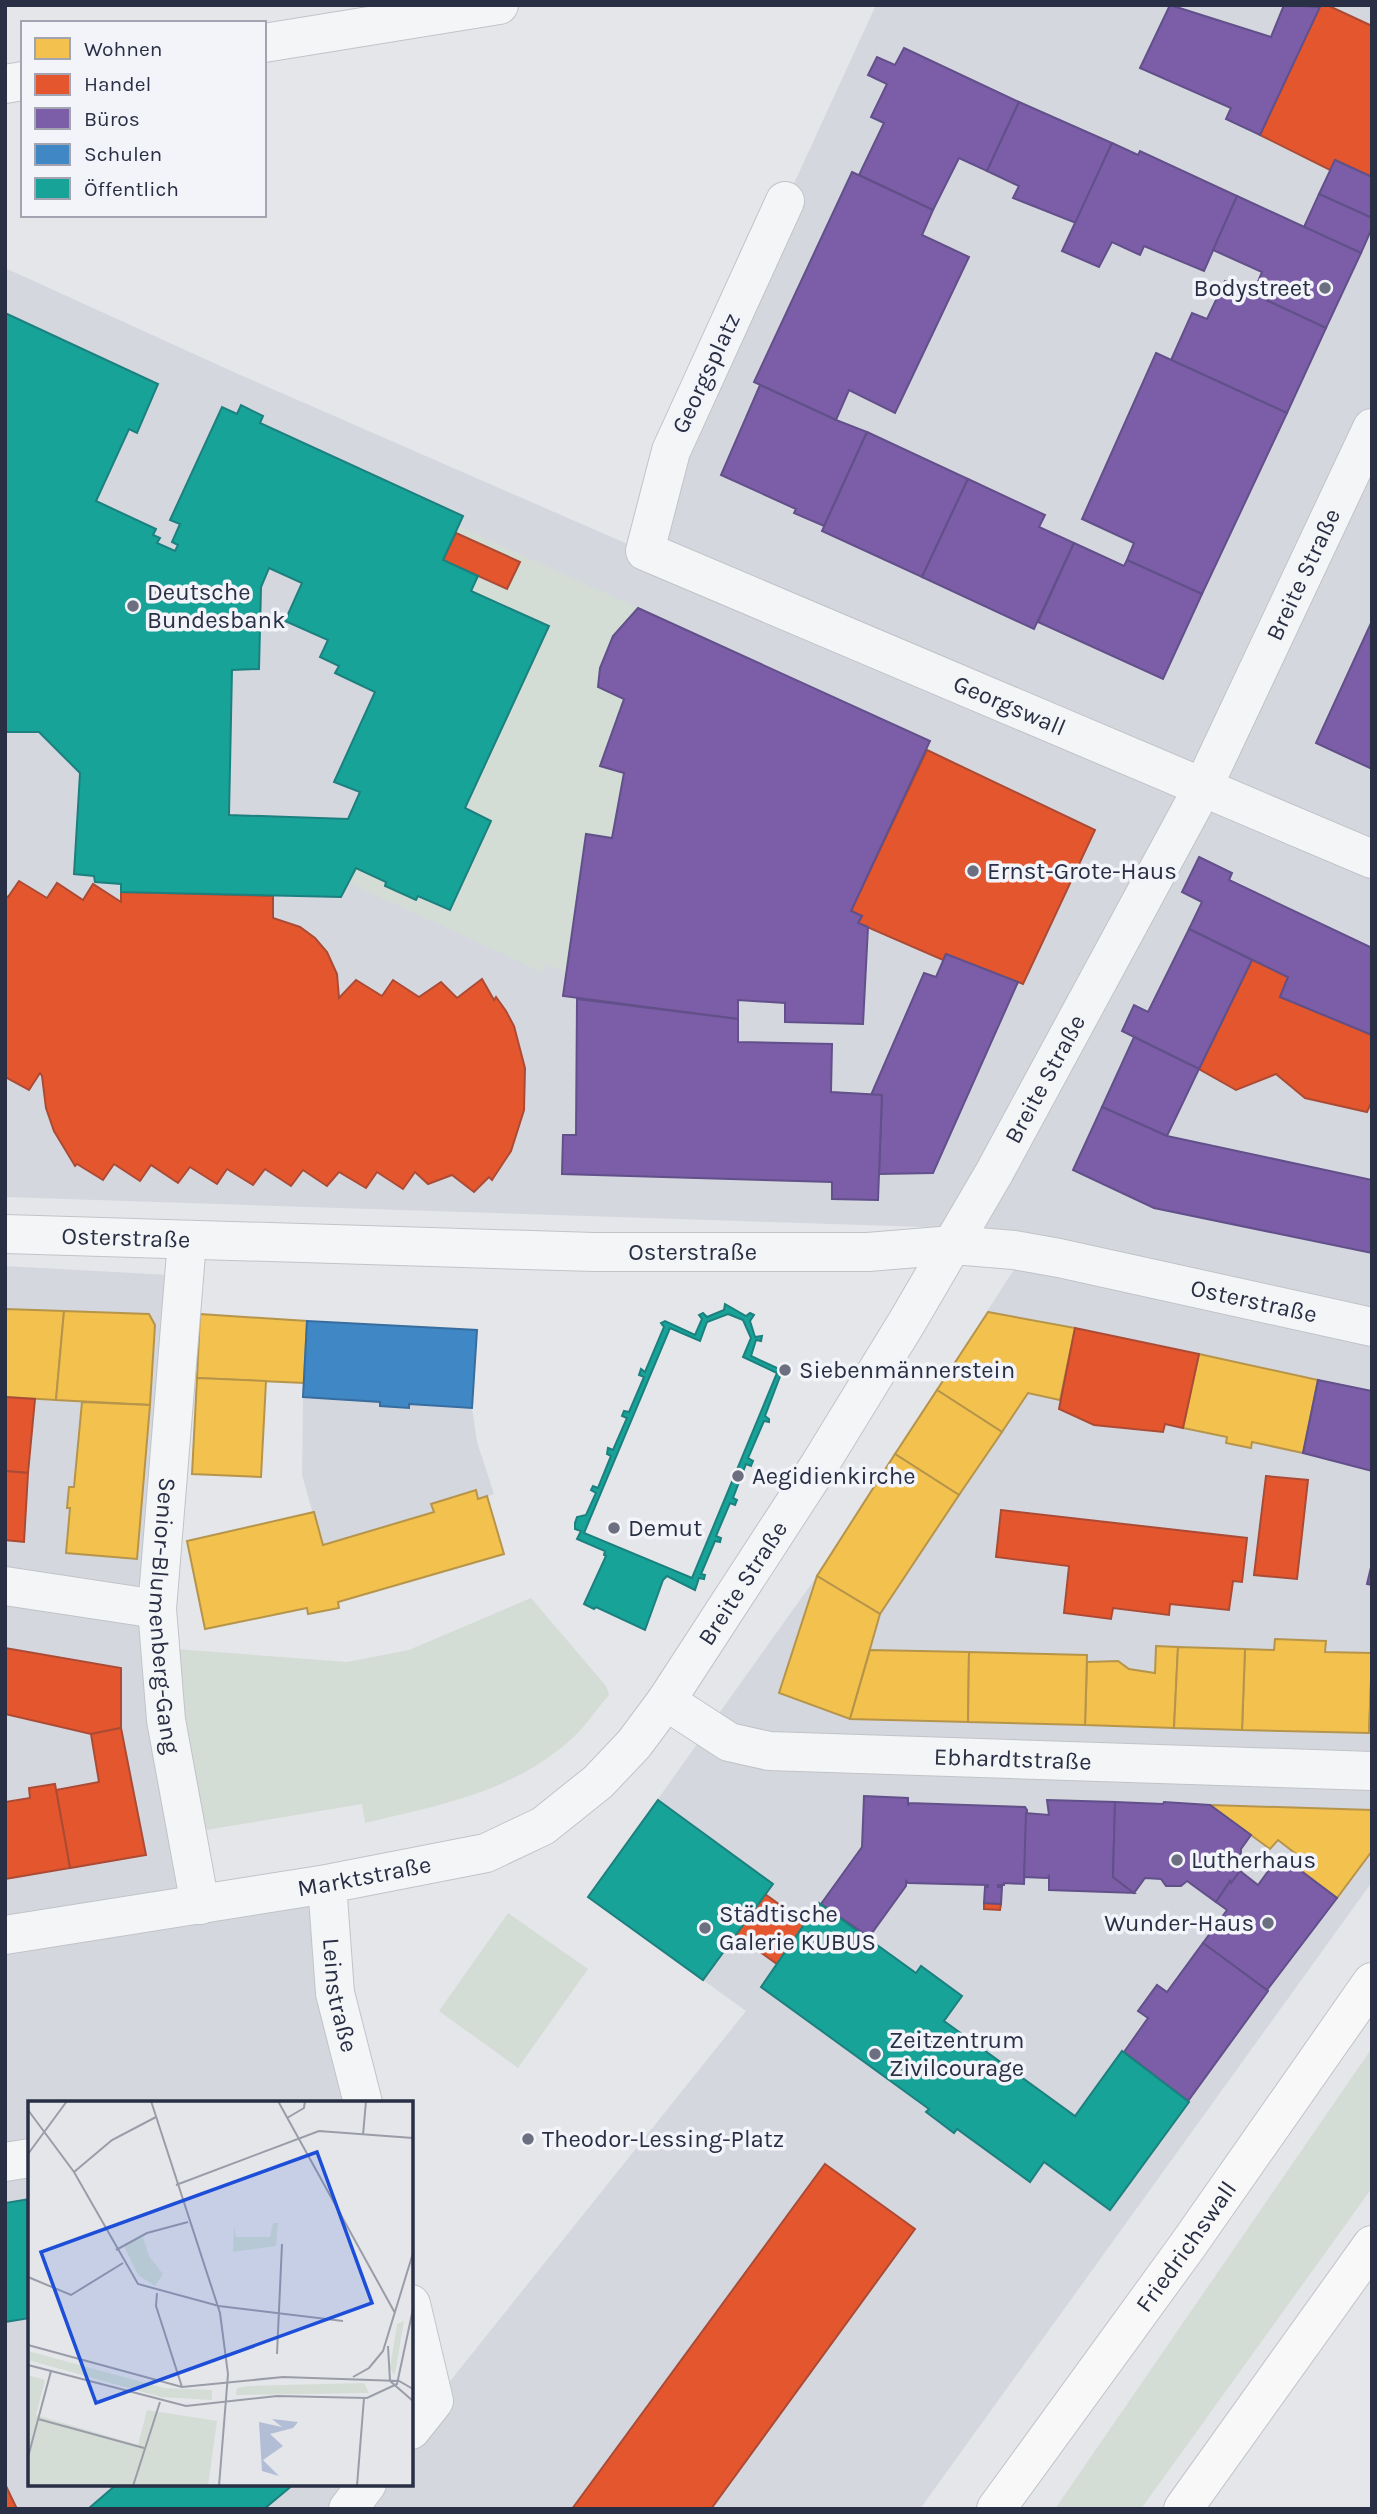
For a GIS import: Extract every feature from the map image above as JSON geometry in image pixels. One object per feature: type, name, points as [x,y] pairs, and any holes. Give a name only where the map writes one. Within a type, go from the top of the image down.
[{"type":"main road","name":"Friedrichswall","points":[[996,2509],[1188,2245],[1372,1982]]},
{"type":"main road","points":[[1183,2509],[1372,2245]]},
{"type":"street","points":[[266,43],[499,5]]},
{"type":"street","name":"Georgsplatz","points":[[645,551],[671,451],[785,201]]},
{"type":"street","name":"Breite Straße","points":[[666,1701],[820,1464],[953,1245],[1203,787],[1372,428]]},
{"type":"street","name":"Georgswall","points":[[645,551],[1372,859]]},
{"type":"street","name":"Osterstraße","points":[[5,1234],[594,1252],[868,1252],[953,1245],[1014,1250],[1059,1258],[1370,1321]]},
{"type":"street","name":"Senior-Blumenberg-Gang","points":[[187,1241],[157,1609],[166,1720],[200,1905]]},
{"type":"street","points":[[5,1586],[157,1609]]},
{"type":"street","name":"Ebhardtstraße","points":[[666,1701],[729,1742],[769,1751],[1372,1770]]},
{"type":"street","name":"Marktstraße","points":[[5,1935],[327,1884],[486,1853],[543,1826],[598,1782],[634,1744],[666,1701]]},
{"type":"street","name":"Leinstraße","points":[[327,1884],[335,1993],[362,2101]]},
{"type":"street","points":[[5,2162],[28,2158]]},
{"type":"street","points":[[413,2312],[434,2401],[413,2427]]},
{"type":"street","points":[[348,2509],[366,2486]]},
{"type":"shaded area","points":[[876,5],[1372,5],[1372,1882],[920,2509],[5,2509],[5,1266],[170,1275],[150,1602],[191,1909],[314,1889],[359,2101],[28,2101],[28,2486],[413,2486],[413,2318],[435,2400],[746,2011],[588,1897],[817,1576],[1029,1246],[954,1228],[5,1197],[5,268],[238,374],[632,546],[671,451]]},
{"type":"shaded area","points":[[458,526],[638,608],[610,644],[602,663],[598,687],[624,699],[600,766],[624,773],[612,838],[586,834],[566,972],[544,964],[544,973],[349,883],[356,868],[415,900],[418,896],[450,910],[491,821],[466,808],[549,627],[471,591],[478,576],[443,560]]},
{"type":"shaded area","points":[[303,1397],[380,1402],[380,1406],[409,1408],[409,1404],[472,1408],[477,1442],[494,1494],[487,1497],[504,1554],[338,1602],[302,1475]]},
{"type":"shaded area","points":[[531,1598],[606,1686],[609,1695],[573,1738],[544,1760],[496,1786],[471,1795],[365,1823],[362,1804],[194,1832],[176,1649],[347,1662],[409,1650]]},
{"type":"shaded area","points":[[508,1913],[588,1969],[518,2068],[439,2011]]},
{"type":"shaded area","points":[[1372,2048],[1372,2188],[1141,2509],[1055,2509]]},
{"type":"building: Wohnen","points":[[5,1309],[64,1311],[56,1400],[5,1397]]},
{"type":"building: Wohnen","points":[[64,1311],[149,1314],[155,1325],[150,1405],[56,1400]]},
{"type":"building: Wohnen","points":[[988,1312],[1075,1328],[1060,1400],[1028,1393],[1002,1432],[937,1390]]},
{"type":"building: Wohnen","points":[[200,1314],[307,1321],[304,1383],[197,1378]]},
{"type":"building: Wohnen","points":[[1199,1354],[1318,1380],[1303,1453],[1252,1442],[1251,1448],[1226,1443],[1227,1437],[1183,1428]]},
{"type":"building: Wohnen","points":[[197,1378],[266,1381],[261,1477],[192,1474]]},
{"type":"building: Wohnen","points":[[937,1390],[1002,1432],[959,1495],[895,1454]]},
{"type":"building: Wohnen","points":[[82,1402],[150,1405],[137,1559],[66,1553],[69,1487],[74,1487]]},
{"type":"building: Wohnen","points":[[895,1454],[959,1495],[880,1614],[817,1576]]},
{"type":"building: Wohnen","points":[[476,1490],[478,1499],[487,1496],[504,1554],[338,1602],[339,1608],[308,1614],[307,1608],[205,1629],[187,1541],[314,1512],[323,1545],[434,1512],[431,1504]]},
{"type":"building: Wohnen","points":[[817,1576],[880,1614],[850,1719],[779,1693]]},
{"type":"building: Wohnen","points":[[1275,1639],[1326,1641],[1325,1652],[1372,1653],[1369,1733],[1242,1730],[1245,1649],[1274,1650]]},
{"type":"building: Wohnen","points":[[1156,1646],[1178,1647],[1174,1728],[1085,1725],[1087,1662],[1118,1661],[1129,1669],[1155,1673]]},
{"type":"building: Wohnen","points":[[1178,1647],[1245,1649],[1242,1730],[1174,1728]]},
{"type":"building: Wohnen","points":[[870,1650],[969,1652],[968,1722],[850,1719]]},
{"type":"building: Wohnen","points":[[969,1652],[1087,1655],[1085,1725],[968,1722]]},
{"type":"building: Wohnen","points":[[1372,1657],[1372,1733],[1369,1733]]},
{"type":"building: Wohnen","points":[[1210,1805],[1372,1810],[1372,1851],[1337,1898],[1293,1865],[1296,1854],[1278,1840],[1270,1849]]},
{"type":"building: Handel","points":[[1320,5],[1327,5],[1372,26],[1372,177],[1335,160],[1330,170],[1260,135]]},
{"type":"building: Handel","points":[[456,533],[520,562],[507,589],[443,560]]},
{"type":"building: Handel","name":"Ernst-Grote-Haus","points":[[927,750],[1095,830],[1023,984],[946,954],[943,960],[858,923],[862,916],[851,911]]},
{"type":"building: Handel","points":[[19,881],[47,898],[57,883],[83,900],[93,884],[121,902],[121,892],[273,896],[273,918],[300,927],[315,938],[327,952],[337,974],[339,998],[356,980],[382,996],[393,980],[419,997],[441,982],[457,998],[482,979],[514,1026],[525,1068],[524,1110],[511,1151],[492,1180],[489,1177],[474,1192],[452,1175],[428,1184],[415,1172],[403,1189],[377,1172],[366,1188],[339,1172],[327,1186],[303,1170],[291,1186],[265,1169],[253,1185],[227,1169],[217,1184],[190,1167],[178,1183],[151,1165],[140,1181],[114,1164],[103,1180],[77,1164],[75,1166],[54,1131],[46,1108],[40,1073],[29,1090],[5,1077],[5,896],[8,897]]},
{"type":"building: Handel","points":[[1252,960],[1288,977],[1280,997],[1372,1035],[1372,1101],[1367,1112],[1305,1098],[1276,1074],[1236,1090],[1199,1069]]},
{"type":"building: Handel","points":[[1075,1328],[1199,1354],[1183,1428],[1165,1424],[1163,1432],[1094,1425],[1059,1409]]},
{"type":"building: Handel","points":[[5,1397],[35,1399],[28,1473],[5,1471]]},
{"type":"building: Handel","points":[[5,1471],[28,1473],[24,1542],[5,1540]]},
{"type":"building: Handel","points":[[1266,1476],[1308,1480],[1297,1579],[1254,1575]]},
{"type":"building: Handel","points":[[1001,1510],[1247,1538],[1242,1582],[1233,1581],[1229,1610],[1170,1604],[1169,1615],[1113,1608],[1111,1619],[1064,1613],[1069,1566],[996,1557]]},
{"type":"building: Handel","points":[[5,1648],[121,1668],[121,1728],[91,1734],[5,1714]]},
{"type":"building: Handel","points":[[121,1728],[146,1855],[70,1868],[56,1790],[99,1782],[91,1734]]},
{"type":"building: Handel","points":[[55,1784],[70,1868],[5,1879],[5,1802],[30,1798],[29,1788]]},
{"type":"building: Handel","points":[[765,1894],[806,1924],[777,1964],[736,1935]]},
{"type":"building: Handel","points":[[984,1903],[1001,1904],[1000,1910],[984,1909]]},
{"type":"building: Handel","points":[[825,2164],[915,2229],[711,2509],[572,2509]]},
{"type":"building: Handel","points":[[5,2484],[17,2509],[5,2509]]},
{"type":"building: Büros","points":[[1170,5],[1271,37],[1284,5],[1320,7],[1260,135],[1226,119],[1231,108],[1140,68]]},
{"type":"building: Büros","points":[[904,48],[1019,102],[987,171],[959,158],[933,210],[859,175],[884,123],[871,117],[887,84],[868,75],[877,57],[895,65]]},
{"type":"building: Büros","points":[[1019,102],[1112,143],[1076,223],[1013,198],[1019,186],[987,171]]},
{"type":"building: Büros","points":[[1112,143],[1138,155],[1140,151],[1237,196],[1204,271],[1144,246],[1140,255],[1112,242],[1099,267],[1062,251]]},
{"type":"building: Büros","points":[[1335,160],[1372,177],[1372,218],[1319,194]]},
{"type":"building: Büros","points":[[852,172],[933,210],[922,235],[969,257],[895,413],[849,390],[836,420],[754,382]]},
{"type":"building: Büros","points":[[1319,194],[1372,218],[1372,228],[1361,253],[1304,227]]},
{"type":"building: Büros","points":[[1237,196],[1361,253],[1326,328],[1253,294],[1262,272],[1213,250]]},
{"type":"building: Büros","points":[[1225,281],[1326,328],[1287,413],[1171,360],[1192,313],[1207,319]]},
{"type":"building: Büros","points":[[1156,353],[1287,413],[1202,594],[1127,560],[1134,543],[1082,519]]},
{"type":"building: Büros","points":[[760,385],[867,432],[824,526],[794,513],[796,509],[721,475]]},
{"type":"building: Büros","points":[[867,432],[968,479],[922,577],[822,531]]},
{"type":"building: Büros","points":[[968,479],[1045,515],[1039,527],[1074,543],[1034,629],[922,577]]},
{"type":"building: Büros","points":[[1074,543],[1124,566],[1127,560],[1202,594],[1163,679],[1038,622]]},
{"type":"building: Büros","points":[[638,608],[930,741],[851,911],[862,916],[858,923],[868,927],[863,1024],[785,1022],[785,1003],[738,1000],[738,1019],[563,996],[586,834],[612,838],[624,773],[600,766],[624,699],[598,687],[600,668],[613,636]]},
{"type":"building: Büros","points":[[1372,621],[1372,769],[1316,743]]},
{"type":"building: Büros","points":[[1199,857],[1232,873],[1229,880],[1372,948],[1372,1035],[1280,997],[1288,977],[1189,929],[1202,902],[1182,892]]},
{"type":"building: Büros","points":[[1189,929],[1252,960],[1199,1069],[1122,1031],[1134,1005],[1148,1012]]},
{"type":"building: Büros","points":[[946,954],[1018,982],[933,1173],[879,1174],[882,1095],[871,1095],[924,973],[936,977]]},
{"type":"building: Büros","points":[[577,999],[738,1019],[738,1042],[832,1044],[831,1092],[882,1095],[878,1200],[832,1199],[832,1182],[562,1174],[563,1135],[576,1135]]},
{"type":"building: Büros","points":[[1134,1037],[1199,1069],[1167,1136],[1102,1107]]},
{"type":"building: Büros","points":[[1102,1107],[1167,1136],[1372,1180],[1372,1253],[1154,1208],[1073,1170]]},
{"type":"building: Büros","points":[[1318,1380],[1372,1391],[1372,1471],[1303,1453]]},
{"type":"building: Büros","points":[[1372,1563],[1372,1585],[1367,1584]]},
{"type":"building: Büros","points":[[864,1796],[908,1798],[908,1806],[909,1803],[1025,1807],[1024,1884],[998,1885],[1002,1887],[1001,1904],[984,1903],[985,1887],[988,1885],[906,1881],[906,1886],[869,1937],[821,1904],[862,1847]]},
{"type":"building: Büros","points":[[1047,1800],[1115,1802],[1113,1877],[1134,1893],[1049,1890],[1049,1876],[1024,1877],[1026,1813],[1049,1815]]},
{"type":"building: Büros","name":"Lutherhaus","points":[[1115,1802],[1210,1805],[1251,1835],[1241,1849],[1240,1871],[1216,1902],[1187,1881],[1181,1886],[1166,1886],[1161,1879],[1145,1878],[1134,1893],[1113,1877]]},
{"type":"building: Büros","name":"Wunder-Haus","points":[[1280,1855],[1337,1898],[1267,1990],[1203,1943],[1227,1910],[1216,1902],[1230,1881],[1231,1883],[1240,1871],[1258,1885]]},
{"type":"building: Büros","points":[[1203,1943],[1268,1991],[1188,2101],[1124,2052],[1148,2018],[1138,2011],[1157,1985],[1167,1992]]},
{"type":"building: Schulen","points":[[307,1321],[477,1330],[472,1408],[409,1404],[409,1408],[380,1406],[380,1402],[303,1397]]},
{"type":"building: Öffentlich","name":"Deutsche Bundesbank","points":[[5,313],[158,384],[137,433],[129,429],[96,501],[156,529],[153,535],[160,538],[157,543],[175,551],[178,545],[172,542],[180,524],[170,520],[222,407],[237,414],[241,405],[263,416],[260,423],[463,516],[443,560],[478,576],[471,591],[549,626],[465,808],[491,821],[450,910],[418,896],[416,900],[385,886],[386,882],[356,868],[341,897],[121,892],[121,884],[95,882],[94,876],[74,874],[80,773],[39,732],[5,732]],"holes":[[[269,568],[302,583],[285,621],[328,640],[320,657],[339,666],[335,673],[375,692],[334,782],[360,792],[348,819],[229,815],[232,670],[259,669],[261,587]]]},
{"type":"building: Öffentlich","name":"Aegidienkirche","points":[[725,1304],[746,1316],[750,1313],[754,1315],[750,1321],[755,1337],[762,1336],[761,1341],[756,1340],[751,1356],[779,1369],[784,1368],[786,1372],[781,1374],[765,1416],[769,1422],[764,1421],[748,1458],[753,1461],[751,1466],[746,1464],[733,1498],[737,1500],[735,1505],[730,1503],[716,1536],[721,1538],[720,1542],[715,1541],[701,1574],[705,1575],[704,1579],[699,1578],[695,1590],[667,1576],[663,1580],[645,1630],[584,1604],[606,1556],[605,1551],[577,1539],[581,1531],[575,1529],[575,1523],[577,1517],[586,1515],[596,1493],[591,1490],[593,1486],[598,1488],[611,1456],[607,1454],[608,1448],[613,1450],[627,1418],[622,1416],[624,1411],[629,1412],[644,1377],[639,1375],[641,1369],[645,1372],[664,1327],[661,1323],[665,1321],[695,1335],[702,1319],[699,1315],[703,1313],[707,1317],[724,1310]],"holes":[[[728,1314],[743,1320],[751,1338],[743,1357],[777,1373],[692,1578],[584,1533],[670,1328],[700,1341],[707,1322]]]},
{"type":"building: Öffentlich","points":[[658,1800],[773,1884],[703,1980],[588,1897]]},
{"type":"building: Öffentlich","points":[[819,1903],[916,1973],[921,1966],[962,1996],[944,2021],[1075,2116],[1122,2051],[1189,2102],[1110,2210],[1044,2162],[1030,2182],[957,2129],[954,2133],[926,2112],[929,2109],[761,1987]]},
{"type":"building: Öffentlich","points":[[28,2199],[28,2318],[5,2322],[5,2203]]},
{"type":"building: Öffentlich","points":[[115,2486],[292,2486],[264,2509],[88,2509]]},
{"type":"place","name":"Bodystreet","points":[[1325,288]]},
{"type":"place","name":"Deutsche Bundesbank","points":[[133,606]]},
{"type":"place","name":"Ernst-Grote-Haus","points":[[973,871]]},
{"type":"place","name":"Siebenmännerstein","points":[[785,1370]]},
{"type":"place","name":"Aegidienkirche","points":[[738,1476]]},
{"type":"place","name":"Demut","points":[[614,1528]]},
{"type":"place","name":"Lutherhaus","points":[[1177,1860]]},
{"type":"place","name":"Wunder-Haus","points":[[1268,1923]]},
{"type":"place","name":"Städtische Galerie KUBUS","points":[[705,1928]]},
{"type":"place","name":"Zeitzentrum Zivilcourage","points":[[875,2054]]},
{"type":"place","name":"Theodor-Lessing-Platz","points":[[528,2139]]}]
